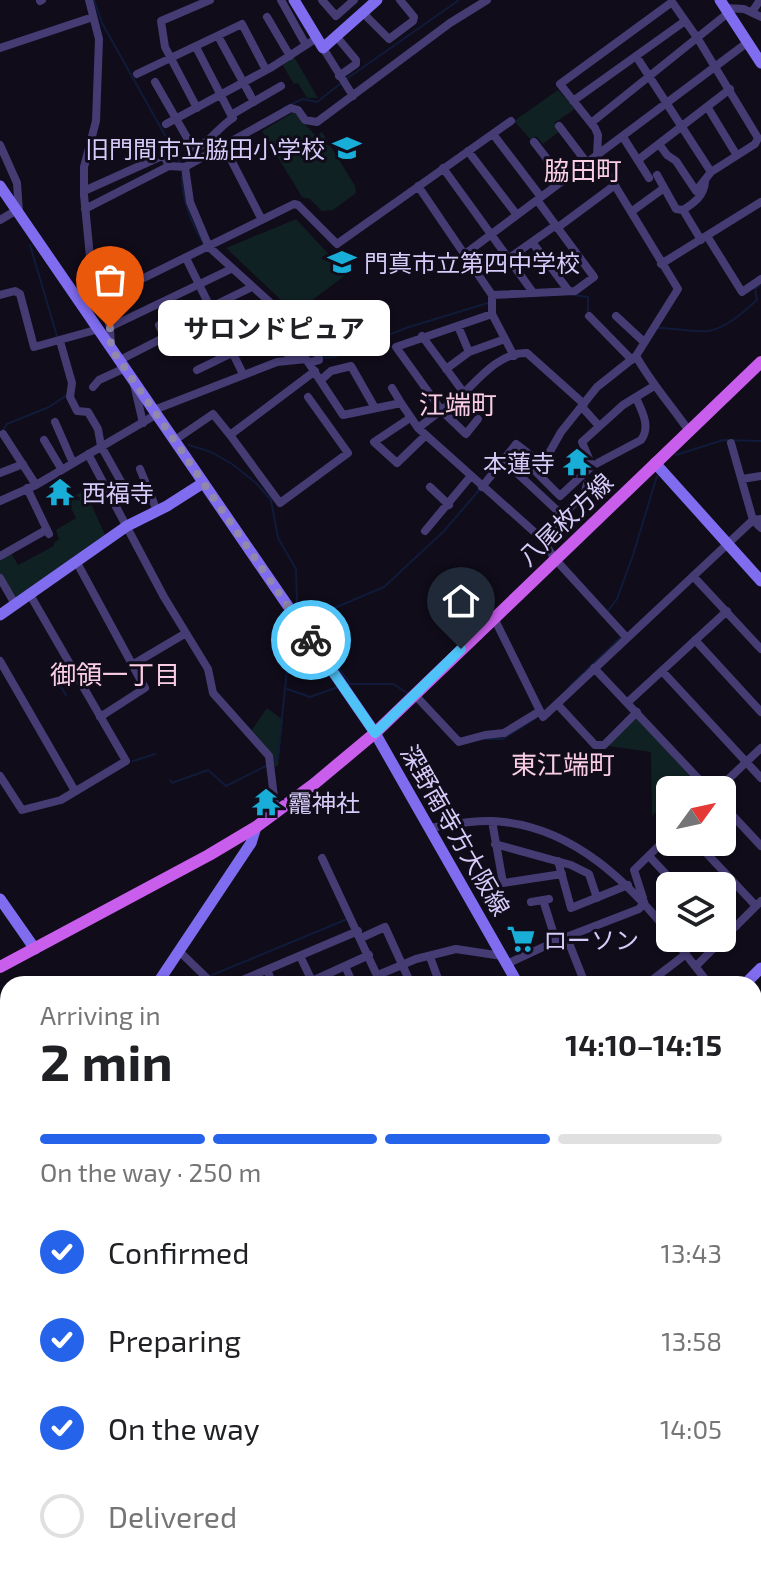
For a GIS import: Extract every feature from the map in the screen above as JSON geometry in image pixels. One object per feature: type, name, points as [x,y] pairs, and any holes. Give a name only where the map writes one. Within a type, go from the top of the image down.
[{"type":"main road","name":"八尾枚方線","points":[[0,967],[256,827],[276,813],[375,733],[761,362]]},
{"type":"street","points":[[89,0],[99,39],[96,119],[84,167],[84,191],[90,257],[105,328]]},
{"type":"street","points":[[197,108],[165,47],[161,21],[210,0]]},
{"type":"street","points":[[281,0],[306,45]]},
{"type":"street","points":[[294,0],[353,96]]},
{"type":"street","points":[[322,0],[336,16],[354,0]]},
{"type":"street","points":[[166,124],[306,45],[336,36],[377,0]]},
{"type":"street","points":[[363,13],[389,39],[413,21],[414,17],[400,0]]},
{"type":"street","points":[[85,209],[169,166],[185,167],[291,108],[298,110],[305,120],[317,122],[450,23],[487,0]]},
{"type":"street","points":[[752,12],[760,0]]},
{"type":"street","points":[[636,398],[645,419],[645,435],[626,450],[592,466],[560,496],[536,472],[597,387],[634,358],[678,289],[597,156],[598,135],[560,84],[672,2],[715,65],[758,138],[755,144],[711,172],[696,191],[676,161],[659,144]]},
{"type":"street","points":[[724,7],[752,12],[761,17]]},
{"type":"street","points":[[591,123],[698,39],[724,7]]},
{"type":"street","points":[[724,7],[761,63]]},
{"type":"street","points":[[0,48],[93,17]]},
{"type":"street","points":[[267,17],[290,56]]},
{"type":"street","points":[[573,101],[685,21]]},
{"type":"street","points":[[137,74],[242,24],[266,70]]},
{"type":"street","points":[[218,36],[254,102]]},
{"type":"street","points":[[336,36],[356,60],[356,64],[339,76]]},
{"type":"street","points":[[465,254],[748,42]]},
{"type":"street","points":[[155,82],[194,150],[212,140],[220,126],[233,118],[196,47]]},
{"type":"street","points":[[636,56],[711,172]]},
{"type":"street","points":[[231,115],[281,86]]},
{"type":"street","points":[[638,160],[730,89]]},
{"type":"street","points":[[708,108],[736,154]]},
{"type":"street","points":[[101,299],[294,204],[337,244],[511,121]]},
{"type":"street","points":[[559,126],[587,163]]},
{"type":"street","points":[[478,419],[466,434],[442,411],[396,347],[458,326],[492,303],[532,291],[575,291],[594,277],[493,134]]},
{"type":"street","points":[[623,137],[638,160],[664,188],[676,209],[683,210],[695,202],[704,190],[705,181]]},
{"type":"street","points":[[534,142],[564,181]]},
{"type":"street","points":[[0,145],[17,183],[18,212],[0,220]]},
{"type":"street","points":[[224,146],[262,220]]},
{"type":"street","points":[[468,151],[517,215]]},
{"type":"street","points":[[84,191],[164,155],[169,166]]},
{"type":"street","points":[[185,167],[190,202],[209,247],[317,345],[319,360],[230,435]]},
{"type":"street","points":[[443,168],[532,291]]},
{"type":"street","points":[[508,259],[615,185]]},
{"type":"street","name":"深野南寺方大阪線","points":[[0,186],[105,328],[111,348],[375,733],[510,972]]},
{"type":"street","points":[[418,186],[465,254],[492,303],[514,356]]},
{"type":"street","points":[[631,212],[664,188]]},
{"type":"street","points":[[661,264],[761,202]]},
{"type":"street","points":[[683,210],[742,292],[761,279]]},
{"type":"street","points":[[532,242],[568,290]]},
{"type":"street","points":[[186,258],[243,374]]},
{"type":"street","points":[[0,295],[15,291],[20,294],[34,347],[105,328],[231,269]]},
{"type":"street","points":[[176,324],[252,287]]},
{"type":"street","points":[[187,347],[273,306]]},
{"type":"street","points":[[589,316],[634,358],[689,431]]},
{"type":"street","points":[[616,316],[644,342]]},
{"type":"street","points":[[159,325],[171,350]]},
{"type":"street","points":[[458,326],[469,352]]},
{"type":"street","points":[[197,370],[277,331],[290,359]]},
{"type":"street","points":[[422,336],[464,393]]},
{"type":"street","points":[[93,387],[165,337]]},
{"type":"street","points":[[446,369],[469,352],[505,339]]},
{"type":"street","points":[[60,341],[72,383],[70,397],[77,411],[88,412],[93,420],[101,446],[124,487]]},
{"type":"street","points":[[418,428],[464,393],[493,365],[527,353],[583,406],[599,426]]},
{"type":"street","points":[[0,501],[62,470],[143,423],[156,412],[243,374],[290,359],[306,359],[313,366],[343,415],[401,403]]},
{"type":"street","points":[[321,380],[331,371],[351,366],[375,408]]},
{"type":"street","points":[[133,380],[143,423]]},
{"type":"street","points":[[592,466],[582,442],[654,386]]},
{"type":"street","points":[[392,388],[418,428],[541,538],[555,559],[627,638]]},
{"type":"street","points":[[175,440],[213,414],[280,503],[348,453],[308,397]]},
{"type":"street","points":[[410,418],[374,442],[397,463],[426,435]]},
{"type":"street","points":[[55,422],[73,463]]},
{"type":"street","points":[[0,556],[48,532],[23,464],[3,434]]},
{"type":"street","points":[[44,440],[62,470]]},
{"type":"street","points":[[731,443],[761,528]]},
{"type":"street","points":[[482,487],[516,444],[541,461]]},
{"type":"street","points":[[88,454],[208,669],[213,693],[269,756],[276,813]]},
{"type":"street","points":[[502,459],[562,515]]},
{"type":"street","points":[[655,463],[761,581]]},
{"type":"street","points":[[0,473],[23,464]]},
{"type":"street","points":[[140,469],[157,511]]},
{"type":"street","points":[[742,479],[761,476]]},
{"type":"street","points":[[425,531],[470,477]]},
{"type":"street","points":[[0,615],[127,526],[203,483]]},
{"type":"street","points":[[541,538],[585,492],[587,484]]},
{"type":"street","points":[[430,487],[449,505]]},
{"type":"street","points":[[494,618],[543,717],[757,519]]},
{"type":"street","points":[[76,561],[145,688],[100,717]]},
{"type":"street","points":[[693,576],[761,649]]},
{"type":"street","points":[[0,578],[15,604]]},
{"type":"street","points":[[0,776],[22,810],[61,800],[126,761],[29,593]]},
{"type":"street","points":[[628,702],[727,611]]},
{"type":"street","points":[[132,665],[186,633]]},
{"type":"street","points":[[695,640],[761,712]]},
{"type":"street","points":[[0,661],[75,791]]},
{"type":"street","points":[[594,668],[696,776]]},
{"type":"street","points":[[662,671],[761,778]]},
{"type":"street","points":[[414,694],[459,742],[504,733],[540,711]]},
{"type":"street","points":[[558,705],[595,745],[604,745],[637,712]]},
{"type":"street","points":[[732,776],[761,748]]},
{"type":"street","points":[[736,819],[761,846]]},
{"type":"street","points":[[492,821],[503,883],[562,874]]},
{"type":"street","points":[[430,828],[508,822],[554,836],[603,863],[656,917]]},
{"type":"street","points":[[162,976],[251,843],[256,827]]},
{"type":"street","points":[[495,844],[558,861],[589,874],[597,898]]},
{"type":"street","points":[[644,902],[634,870],[656,849]]},
{"type":"street","points":[[649,856],[664,872]]},
{"type":"street","points":[[710,856],[759,903],[736,924]]},
{"type":"street","points":[[322,858],[377,976]]},
{"type":"street","points":[[558,861],[571,908],[628,885]]},
{"type":"street","points":[[0,899],[35,949]]},
{"type":"street","points":[[531,902],[546,899],[556,941]]},
{"type":"street","points":[[386,976],[416,959],[456,949],[510,972],[556,941],[639,909],[644,902]]},
{"type":"street","points":[[256,976],[300,956],[385,927],[407,976]]},
{"type":"street","points":[[567,938],[582,976]]},
{"type":"street","points":[[179,951],[205,976]]},
{"type":"street","points":[[696,966],[709,952]]},
{"type":"street","points":[[657,976],[686,954],[703,976]]},
{"type":"street","points":[[330,976],[369,955]]},
{"type":"street","points":[[300,956],[306,976]]},
{"type":"street","points":[[430,957],[437,976]]},
{"type":"street","points":[[345,966],[349,976]]},
{"type":"street","points":[[267,970],[270,976]]},
{"type":"shaded area","points":[[294,57],[318,98],[307,98],[282,64]]},
{"type":"shaded area","points":[[558,90],[575,109],[554,123],[560,131],[543,144],[536,136],[531,140],[514,121]]},
{"type":"shaded area","points":[[294,112],[316,136],[322,132],[355,186],[356,193],[333,210],[322,211],[310,199],[302,197],[262,131]]},
{"type":"shaded area","points":[[296,219],[347,274],[295,313],[226,248]]},
{"type":"shaded area","points":[[85,490],[105,535],[14,599],[0,574],[0,559],[11,553],[18,565],[54,546],[59,539],[56,530],[76,518],[67,500]]},
{"type":"shaded area","points":[[267,708],[283,720],[278,766],[275,767],[271,755],[251,731]]},
{"type":"shaded area","points":[[637,716],[692,776],[656,776],[656,812],[652,816],[651,752],[608,746]]},
{"type":"waterway","points":[[94,0],[102,23],[180,162]]},
{"type":"waterway","points":[[345,80],[459,0]]},
{"type":"waterway","points":[[283,108],[303,99],[317,102],[340,84]]},
{"type":"waterway","points":[[182,176],[188,212],[204,244]]},
{"type":"waterway","points":[[30,245],[57,336]]},
{"type":"waterway","points":[[656,328],[708,331],[722,327],[757,300],[755,289],[760,285]]},
{"type":"waterway","points":[[572,295],[588,297],[588,314]]},
{"type":"waterway","points":[[323,358],[334,357],[406,328],[491,302]]},
{"type":"waterway","points":[[3,430],[7,424],[49,407],[67,395]]},
{"type":"waterway","points":[[676,455],[723,440],[761,441]]},
{"type":"waterway","points":[[189,445],[211,452],[232,464],[271,500],[278,538],[296,569],[297,605]]},
{"type":"waterway","points":[[607,612],[617,599],[657,476]]},
{"type":"waterway","points":[[297,606],[306,620],[384,587],[444,531],[480,489]]},
{"type":"waterway","points":[[272,763],[278,757],[292,621]]},
{"type":"waterway","points":[[570,686],[620,638]]},
{"type":"waterway","points":[[339,668],[349,682]]},
{"type":"waterway","points":[[51,671],[66,695]]},
{"type":"waterway","points":[[347,684],[393,684],[409,694]]},
{"type":"waterway","points":[[287,689],[310,697],[338,687]]},
{"type":"waterway","points":[[485,739],[503,739],[536,718]]},
{"type":"waterway","points":[[133,761],[155,754]]},
{"type":"waterway","points":[[170,780],[172,783],[208,770],[226,786],[266,766]]},
{"type":"waterway","points":[[212,975],[345,920]]},
{"type":"way so far","points":[[110,328],[111,348],[311,640]]},
{"type":"place","name":"旧門間市立脇田小学校","points":[[347,148]]},
{"type":"place","name":"門真市立第四中学校","points":[[342,262]]},
{"type":"place","name":"サロンドピュア","points":[[110,328]]},
{"type":"place","name":"本蓮寺","points":[[577,462]]},
{"type":"place","name":"西福寺","points":[[60,492]]},
{"type":"place","name":"龗神社","points":[[266,802]]},
{"type":"place","name":"ローソン","points":[[521,939]]},
{"type":"district","name":"脇田町","points":[[583,169]]},
{"type":"district","name":"江端町","points":[[458,403]]},
{"type":"district","name":"御領一丁目","points":[[115,673]]},
{"type":"district","name":"東江端町","points":[[563,763]]},
{"type":"route","points":[[311,640],[375,733],[461,649]]}]
